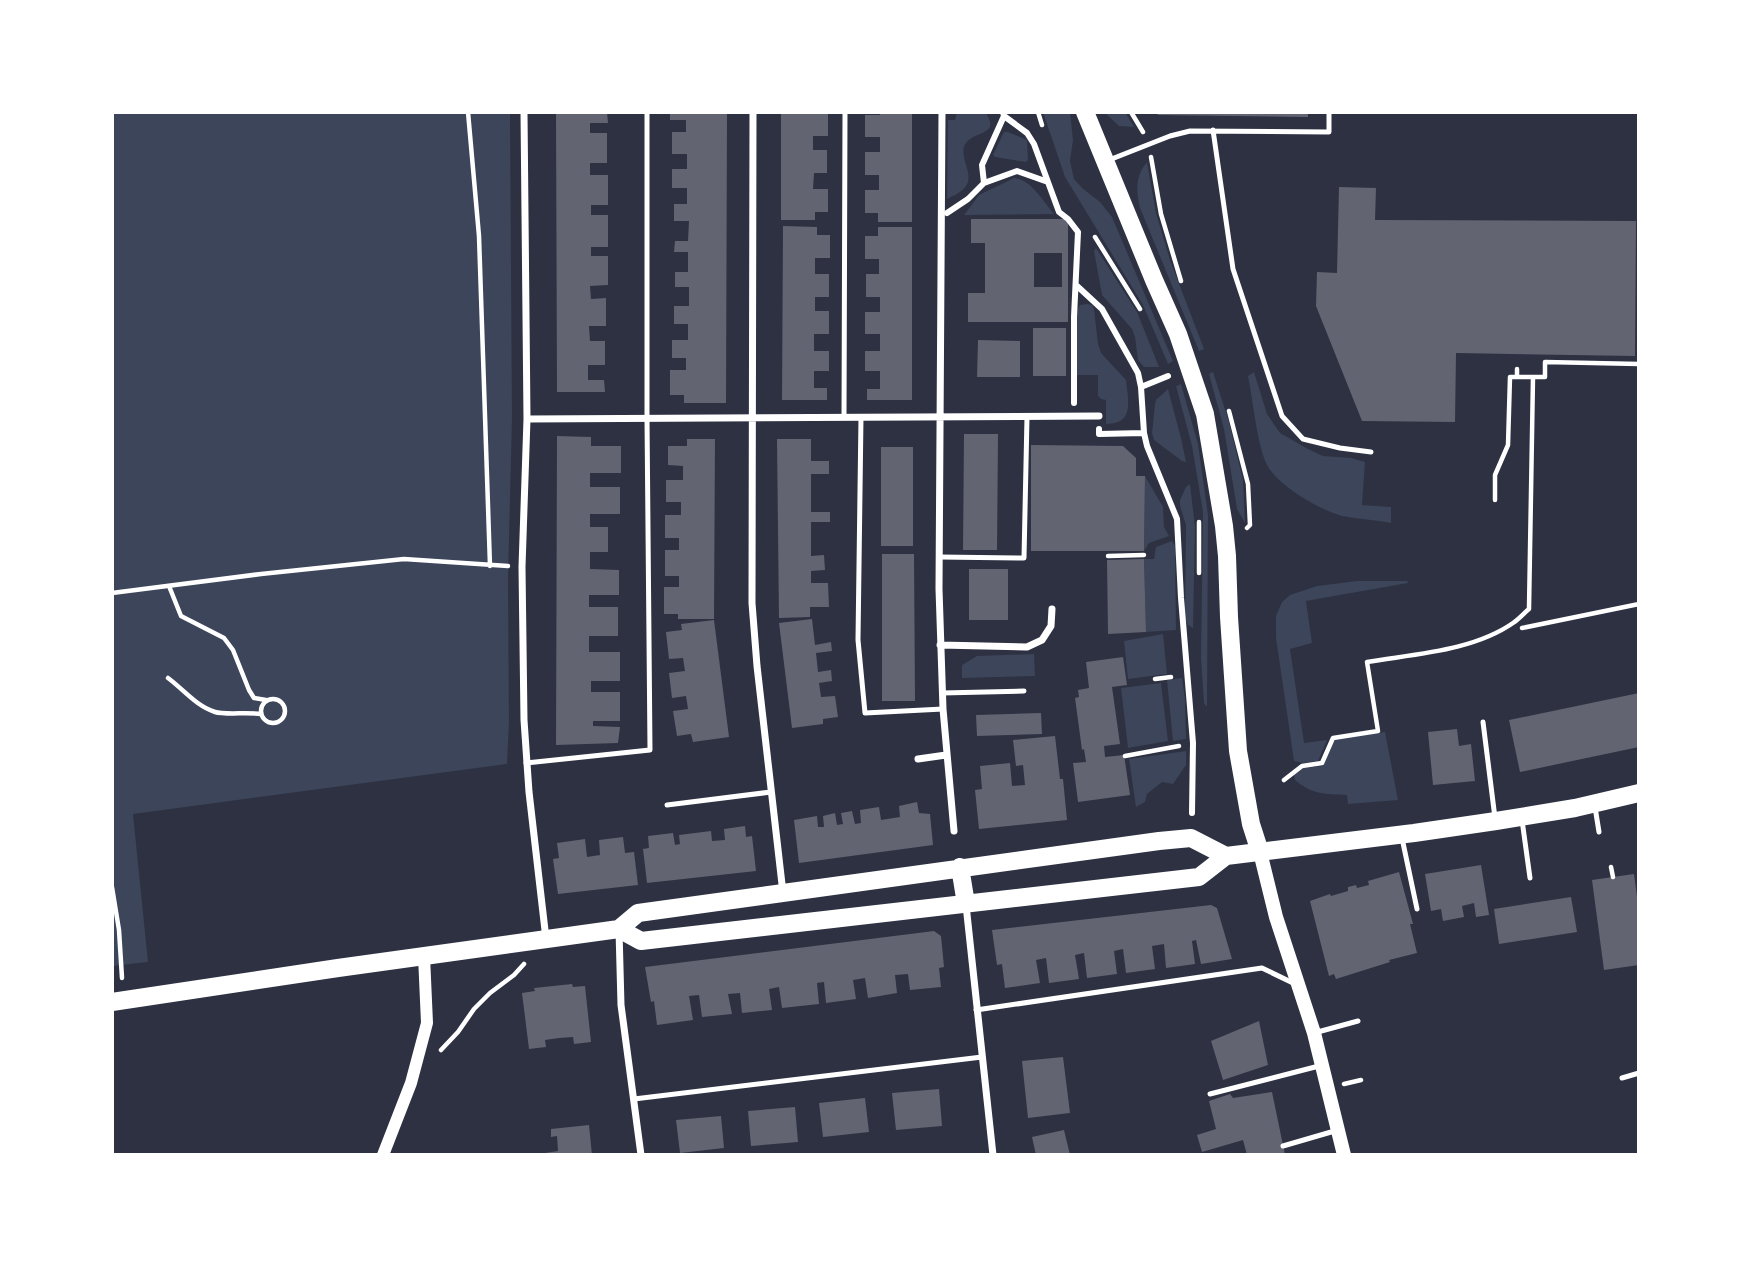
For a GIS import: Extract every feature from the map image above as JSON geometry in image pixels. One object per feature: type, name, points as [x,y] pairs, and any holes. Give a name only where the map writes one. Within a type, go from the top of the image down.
[{"type":"main road","points":[[1085,112],[1178,334],[1205,414],[1224,526],[1238,751],[1251,824],[1276,917],[1314,1032],[1344,1155]]},
{"type":"main road","points":[[619,929],[641,941],[1199,877],[1226,856],[1496,821],[1595,804],[1639,793]]},
{"type":"main road","points":[[118,1001],[619,929],[638,913],[960,867],[1191,838],[1226,856]]},
{"type":"main road","points":[[960,867],[966,904]]},
{"type":"street","points":[[524,112],[527,419],[523,567],[524,720],[536,865],[546,940]]},
{"type":"street","points":[[753,112],[753,623],[783,893]]},
{"type":"street","points":[[942,112],[940,645],[946,755],[954,831]]},
{"type":"street","points":[[984,183],[982,165],[1004,114],[1027,133],[1034,144],[1059,212],[1078,232],[1074,403]]},
{"type":"street","points":[[947,213],[968,199],[984,183],[1017,171],[1048,182]]},
{"type":"street","points":[[1076,285],[1102,309],[1138,373],[1147,446],[1177,519],[1193,743],[1192,813]]},
{"type":"street","points":[[1141,387],[1168,376]]},
{"type":"street","points":[[527,419],[1099,416]]},
{"type":"street","points":[[1099,429],[1099,434],[1144,433]]},
{"type":"street","points":[[940,645],[1027,647],[1042,640],[1051,626],[1052,609]]},
{"type":"street","points":[[918,759],[946,755]]},
{"type":"street","points":[[1193,794],[1202,792]]},
{"type":"street","points":[[966,904],[993,1155]]},
{"type":"street","points":[[619,929],[621,1005],[640,1155]]},
{"type":"street","points":[[383,1155],[411,1083],[427,1024],[424,956]]},
{"type":"lane","points":[[526,763],[650,750],[646,418],[647,112]]},
{"type":"lane","points":[[844,417],[845,112]]},
{"type":"lane","points":[[1106,162],[1170,136],[1190,131],[1329,132],[1329,112]]},
{"type":"lane","points":[[1213,130],[1233,269],[1282,416],[1303,439],[1371,452]]},
{"type":"lane","points":[[939,557],[1024,558],[1027,416]]},
{"type":"lane","points":[[860,417],[858,640],[865,713],[943,709]]},
{"type":"lane","points":[[942,693],[1024,691]]},
{"type":"lane","points":[[1483,722],[1496,821]]},
{"type":"lane","points":[[667,805],[771,792]]},
{"type":"lane","points":[[1595,804],[1599,832]]},
{"type":"lane","points":[[1521,817],[1530,878]]},
{"type":"lane","points":[[1401,835],[1417,909]]},
{"type":"lane","points":[[976,1010],[1262,968],[1299,986]]},
{"type":"lane","points":[[1314,1032],[1358,1021]]},
{"type":"lane","points":[[634,1099],[982,1058]]},
{"type":"lane","points":[[1210,1094],[1322,1065]]},
{"type":"lane","points":[[1622,1078],[1639,1073]]},
{"type":"lane","points":[[1283,1146],[1338,1130]]},
{"type":"path","points":[[468,112],[479,236],[490,566]]},
{"type":"path","points":[[1495,500],[1495,475],[1508,445],[1510,377],[1545,377],[1545,362],[1639,364]]},
{"type":"path","points":[[1517,369],[1517,377]]},
{"type":"path","points":[[1284,780],[1302,766],[1322,763],[1333,738],[1378,731],[1367,662],[1464,645],[1491,635],[1529,609],[1533,377]]},
{"type":"path","points":[[1108,556],[1144,555]]},
{"type":"path","points":[[112,593],[404,559],[523,567]]},
{"type":"path","points":[[169,586],[181,617],[224,638],[233,650],[248,690],[254,698],[273,698],[280,701],[285,710],[284,716],[275,723],[264,719],[261,714],[261,706],[266,700]]},
{"type":"path","points":[[1522,628],[1639,604]]},
{"type":"path","points":[[168,678],[197,703],[216,713],[261,714]]},
{"type":"path","points":[[1125,756],[1193,743]]},
{"type":"path","points":[[1611,867],[1613,877]]},
{"type":"path","points":[[112,887],[119,930],[118,1001]]},
{"type":"path","points":[[439,1052],[474,1009],[514,975],[546,940]]},
{"type":"shaded area","points":[[112,112],[510,112],[512,418],[507,764],[133,814],[148,962],[112,966]]},
{"type":"shaded area","points":[[957,112],[985,112],[990,125],[985,132],[966,143],[963,153],[968,181],[962,190],[947,199],[948,120],[955,120]]},
{"type":"shaded area","points":[[1043,112],[1070,112],[1073,140],[1070,161],[1074,179],[1100,202],[1112,217],[1173,361],[1168,364],[1143,305],[1065,177]]},
{"type":"shaded area","points":[[1104,112],[1125,112],[1134,127],[1119,126]]},
{"type":"shaded area","points":[[1004,132],[1027,140],[1026,162],[993,155]]},
{"type":"shaded area","points":[[1147,162],[1156,213],[1170,260],[1204,349],[1199,351],[1140,208],[1138,184],[1140,173]]},
{"type":"shaded area","points":[[1014,178],[1026,182],[1054,214],[964,215],[979,195]]},
{"type":"shaded area","points":[[1096,248],[1137,312],[1159,367],[1144,367],[1138,360],[1132,329],[1102,295],[1094,251]]},
{"type":"shaded area","points":[[1087,304],[1094,309],[1101,353],[1126,380],[1128,410],[1122,420],[1115,423],[1106,424],[1106,400],[1098,396],[1098,375],[1077,375],[1077,310],[1080,305]]},
{"type":"shaded area","points":[[1213,372],[1243,480],[1245,523],[1237,509],[1224,429],[1209,374]]},
{"type":"shaded area","points":[[1254,372],[1267,414],[1280,433],[1323,456],[1365,462],[1362,505],[1391,507],[1391,523],[1333,513],[1300,496],[1272,473],[1264,456],[1256,422],[1248,376]]},
{"type":"shaded area","points":[[1181,384],[1198,444],[1208,515],[1207,707],[1204,703],[1201,658],[1203,512],[1192,446],[1176,386]]},
{"type":"shaded area","points":[[1168,389],[1186,462],[1154,440],[1152,433],[1156,400]]},
{"type":"shaded area","points":[[1145,476],[1163,507],[1164,527],[1169,536],[1149,543],[1144,551]]},
{"type":"shaded area","points":[[1190,484],[1195,527],[1193,628],[1185,618],[1186,525],[1180,506],[1180,500]]},
{"type":"shaded area","points":[[1172,541],[1175,546],[1176,630],[1146,632],[1144,559],[1154,559],[1156,547]]},
{"type":"shaded area","points":[[1357,581],[1408,583],[1306,601],[1312,643],[1290,649],[1304,743],[1327,740],[1318,761],[1294,761],[1276,638],[1276,616],[1282,602],[1290,595],[1317,586]]},
{"type":"shaded area","points":[[1163,634],[1167,674],[1128,679],[1124,641]]},
{"type":"shaded area","points":[[1034,654],[1035,676],[962,678],[962,665],[977,656]]},
{"type":"shaded area","points":[[1182,678],[1186,739],[1173,741],[1167,680]]},
{"type":"shaded area","points":[[1161,683],[1168,741],[1128,748],[1121,688]]},
{"type":"shaded area","points":[[1385,732],[1398,800],[1348,804],[1347,795],[1313,791],[1295,780],[1293,769],[1323,766],[1335,739]]},
{"type":"shaded area","points":[[1186,751],[1186,765],[1173,784],[1162,782],[1147,794],[1145,802],[1136,807],[1129,759]]},
{"type":"building","points":[[556,112],[607,112],[608,123],[590,123],[590,133],[607,133],[607,163],[590,163],[590,175],[608,175],[608,205],[591,205],[591,215],[608,215],[608,247],[591,247],[591,256],[608,256],[608,285],[590,286],[591,299],[606,298],[606,326],[589,326],[590,341],[605,341],[605,365],[588,365],[588,380],[604,380],[605,392],[557,392]]},
{"type":"building","points":[[670,112],[727,112],[726,403],[684,403],[684,395],[670,395],[670,370],[686,370],[686,358],[672,358],[672,340],[688,340],[688,324],[674,324],[674,306],[689,306],[689,287],[675,287],[675,272],[688,272],[688,252],[674,252],[675,241],[688,241],[689,221],[674,221],[674,204],[687,204],[687,188],[672,188],[672,169],[687,169],[687,154],[672,154],[672,132],[686,132],[686,120],[670,120]]},
{"type":"building","points":[[781,112],[828,113],[828,136],[813,136],[813,150],[827,150],[827,173],[814,173],[813,189],[828,189],[828,212],[815,212],[815,220],[781,220]]},
{"type":"building","points":[[880,112],[912,112],[912,222],[878,222],[878,213],[865,213],[865,190],[879,190],[879,175],[865,175],[865,152],[880,152],[880,137],[865,137],[865,115],[880,115]]},
{"type":"building","points":[[1156,112],[1308,112],[1308,117],[1158,115]]},
{"type":"building","points":[[1339,187],[1376,188],[1375,220],[1636,221],[1635,356],[1456,353],[1455,422],[1362,421],[1316,306],[1317,272],[1337,273]]},
{"type":"building","points":[[971,219],[1068,219],[1068,322],[968,322],[968,293],[985,293],[985,243],[971,243]],"holes":[[[1034,253],[1062,253],[1062,287],[1034,287]]]},
{"type":"building","points":[[783,226],[817,227],[817,235],[830,235],[830,258],[815,258],[815,274],[829,274],[829,297],[815,297],[815,311],[829,311],[829,334],[814,334],[814,351],[829,351],[829,371],[814,371],[814,388],[827,388],[827,400],[782,400]]},
{"type":"building","points":[[878,227],[912,227],[912,400],[867,400],[867,389],[880,389],[880,371],[865,371],[865,351],[880,351],[880,334],[865,334],[865,312],[880,312],[880,297],[866,297],[866,274],[879,274],[879,259],[865,259],[865,236],[878,236]]},
{"type":"building","points":[[1033,328],[1066,328],[1066,376],[1033,376]]},
{"type":"building","points":[[978,340],[1020,341],[1020,377],[977,377]]},
{"type":"building","points":[[964,434],[998,434],[997,550],[963,550]]},
{"type":"building","points":[[557,436],[591,437],[591,446],[621,446],[621,473],[590,473],[590,487],[620,487],[620,514],[590,514],[590,527],[608,527],[608,552],[590,552],[590,569],[619,570],[619,595],[589,595],[589,607],[618,607],[618,636],[589,636],[589,652],[620,652],[620,681],[591,681],[591,692],[620,692],[620,721],[593,721],[593,726],[620,727],[618,743],[556,745]]},
{"type":"building","points":[[687,439],[715,439],[714,619],[678,619],[678,614],[664,614],[664,587],[679,587],[679,576],[665,576],[665,550],[679,550],[679,538],[665,538],[665,515],[681,515],[681,502],[666,502],[666,480],[683,480],[683,466],[668,465],[668,446],[687,446]]},
{"type":"building","points":[[777,439],[811,439],[811,461],[829,461],[829,474],[811,474],[811,512],[830,512],[830,522],[811,522],[811,556],[824,555],[825,570],[811,571],[811,583],[828,583],[829,607],[810,607],[810,617],[779,618]]},
{"type":"building","points":[[1031,445],[1123,446],[1136,458],[1136,476],[1145,476],[1144,551],[1031,551]]},
{"type":"building","points":[[881,447],[913,447],[913,546],[881,546]]},
{"type":"building","points":[[882,554],[914,554],[915,701],[882,701]]},
{"type":"building","points":[[1144,559],[1146,632],[1108,634],[1107,560]]},
{"type":"building","points":[[969,569],[1008,569],[1008,620],[969,620]]},
{"type":"building","points":[[812,619],[815,645],[831,642],[832,651],[816,653],[818,672],[831,670],[832,681],[819,683],[821,697],[835,696],[838,717],[823,719],[823,724],[792,728],[779,623]]},
{"type":"building","points":[[714,620],[729,737],[693,742],[691,734],[677,736],[673,711],[688,709],[686,696],[672,698],[669,673],[685,671],[683,658],[669,659],[666,632],[682,630],[681,624]]},
{"type":"building","points":[[1123,657],[1127,685],[1112,687],[1120,744],[1104,746],[1105,757],[1124,755],[1130,795],[1078,802],[1073,763],[1086,762],[1075,698],[1079,697],[1078,690],[1089,688],[1086,662]]},
{"type":"building","points":[[1639,693],[1639,747],[1520,772],[1509,720]]},
{"type":"building","points":[[1041,713],[1042,734],[977,736],[976,715]]},
{"type":"building","points":[[1457,729],[1459,746],[1471,744],[1475,781],[1433,785],[1428,732]]},
{"type":"building","points":[[1055,736],[1067,820],[979,829],[975,790],[982,789],[980,766],[1010,763],[1012,786],[1025,785],[1023,765],[1016,766],[1013,740]]},
{"type":"building","points":[[917,802],[919,813],[930,814],[933,845],[799,863],[794,820],[817,816],[818,827],[824,827],[823,816],[835,813],[837,825],[843,824],[841,813],[852,811],[855,824],[861,823],[860,810],[879,807],[881,820],[900,817],[899,806]]},
{"type":"building","points":[[745,826],[746,837],[752,836],[756,871],[647,883],[643,849],[649,848],[648,836],[673,833],[675,845],[680,844],[679,835],[711,831],[712,841],[725,840],[724,829]]},
{"type":"building","points":[[623,837],[625,853],[634,852],[638,885],[558,894],[553,859],[559,858],[557,843],[585,839],[587,857],[600,855],[599,840]]},
{"type":"building","points":[[1481,865],[1489,915],[1476,917],[1474,903],[1462,906],[1464,917],[1443,921],[1441,909],[1431,911],[1425,874]]},
{"type":"building","points":[[1399,872],[1413,924],[1410,924],[1417,953],[1336,979],[1334,974],[1329,976],[1310,901],[1348,891],[1348,887],[1369,885],[1368,881]]},
{"type":"building","points":[[1634,874],[1639,912],[1639,965],[1604,970],[1592,880]]},
{"type":"building","points":[[1571,897],[1577,932],[1499,944],[1494,909]]},
{"type":"building","points":[[1211,905],[1217,908],[1232,959],[1201,964],[1196,940],[1192,941],[1195,964],[1166,968],[1164,944],[1152,946],[1155,969],[1126,973],[1123,949],[1114,951],[1117,974],[1087,978],[1084,953],[1075,955],[1079,979],[1049,983],[1046,958],[1036,960],[1040,983],[1005,988],[1002,964],[997,965],[992,930]]},
{"type":"building","points":[[934,931],[941,936],[944,967],[939,968],[941,987],[910,990],[908,974],[895,975],[897,993],[868,998],[865,978],[853,980],[856,999],[826,1003],[824,982],[817,983],[819,1004],[782,1008],[779,987],[769,989],[772,1010],[742,1013],[740,993],[728,994],[732,1014],[702,1017],[699,995],[689,996],[693,1020],[657,1025],[645,967]]},
{"type":"building","points":[[572,984],[573,987],[585,986],[591,1042],[574,1044],[573,1037],[559,1038],[545,1040],[546,1047],[529,1049],[522,993],[535,991],[534,988]]},
{"type":"building","points":[[1259,1021],[1268,1065],[1223,1080],[1211,1041]]},
{"type":"building","points":[[1063,1057],[1070,1113],[1028,1118],[1022,1061]]},
{"type":"building","points":[[939,1089],[942,1126],[896,1130],[892,1093]]},
{"type":"building","points":[[1272,1092],[1285,1155],[1247,1155],[1243,1140],[1202,1152],[1197,1135],[1216,1129],[1209,1101],[1230,1094],[1233,1098]]},
{"type":"building","points":[[865,1098],[869,1132],[823,1137],[819,1103]]},
{"type":"building","points":[[795,1107],[798,1142],[751,1146],[748,1111]]},
{"type":"building","points":[[721,1116],[724,1148],[680,1153],[676,1120]]},
{"type":"building","points":[[589,1125],[592,1155],[545,1155],[558,1151],[557,1136],[551,1137],[551,1129]]},
{"type":"building","points":[[1064,1130],[1070,1155],[1036,1155],[1032,1137]]}]
